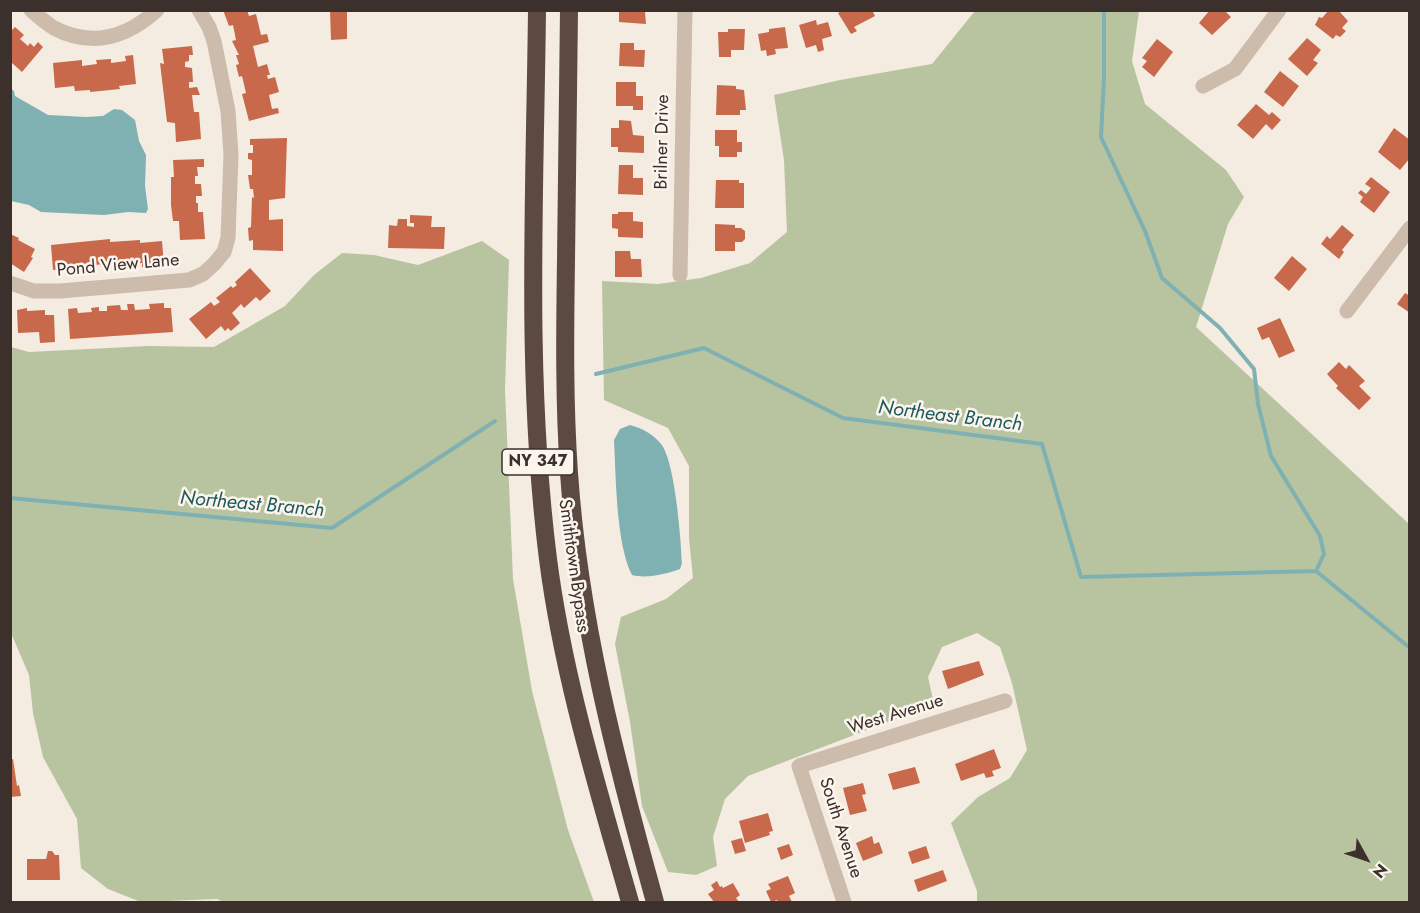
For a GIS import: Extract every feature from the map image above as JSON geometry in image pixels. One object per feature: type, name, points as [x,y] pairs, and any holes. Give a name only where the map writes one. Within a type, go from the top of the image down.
[{"type":"highway","name":"Smithtown Bypass","points":[[537,10],[534,334],[535,421],[541,491],[548,558],[567,666],[588,754],[630,903]]},
{"type":"highway","name":"Smithtown Bypass","points":[[569,10],[566,370],[572,507],[584,607],[603,708],[656,903]]},
{"type":"street","points":[[31,10],[52,27],[74,36],[92,39],[112,38],[132,29],[157,10]]},
{"type":"street","name":"Pond View Lane","points":[[10,283],[34,291],[60,291],[189,280],[203,274],[224,252],[228,238],[231,155],[228,111],[214,41],[199,10]]},
{"type":"street","name":"Brilner Drive","points":[[680,275],[685,10]]},
{"type":"street","points":[[1203,86],[1235,69],[1280,10]]},
{"type":"street","points":[[1347,310],[1410,228]]},
{"type":"street","name":"West Avenue","points":[[799,765],[1005,701]]},
{"type":"street","name":"South Avenue","points":[[799,765],[844,903]]},
{"type":"green space","points":[[975,11],[1139,11],[1132,61],[1145,104],[1226,170],[1244,197],[1228,224],[1196,327],[1409,524],[1409,902],[977,902],[977,891],[951,823],[978,797],[1010,778],[1027,750],[1012,683],[1000,647],[977,633],[942,647],[928,677],[934,704],[748,776],[725,799],[713,837],[717,866],[696,875],[668,872],[642,806],[630,722],[615,644],[621,617],[666,599],[693,578],[689,538],[689,466],[668,428],[604,400],[602,281],[658,284],[701,278],[750,263],[787,232],[784,160],[774,95],[840,80],[932,64]]},
{"type":"green space","points":[[482,241],[509,260],[505,390],[513,579],[532,691],[568,830],[594,902],[224,902],[217,899],[141,902],[108,889],[81,868],[77,819],[43,757],[33,713],[29,675],[11,633],[11,347],[29,352],[148,346],[214,347],[285,306],[314,275],[342,253],[374,255],[418,265]]},
{"type":"water","points":[[11,89],[15,96],[48,115],[103,116],[114,109],[122,110],[135,120],[139,141],[146,155],[145,186],[148,209],[146,213],[128,212],[104,215],[41,212],[29,205],[11,201]]},
{"type":"water","points":[[630,425],[647,432],[658,440],[666,453],[674,483],[682,563],[680,569],[663,574],[632,575],[623,546],[618,509],[614,440],[620,429]]},
{"type":"building","points":[[223,10],[247,10],[249,16],[256,14],[261,35],[267,34],[269,42],[253,46],[258,67],[267,64],[270,75],[267,75],[268,79],[275,77],[279,92],[269,95],[272,109],[278,108],[279,113],[249,121],[242,94],[246,93],[242,76],[239,77],[236,65],[239,64],[236,55],[239,55],[232,41],[236,40],[233,25],[229,26]]},
{"type":"building","points":[[330,10],[347,10],[347,39],[331,40]]},
{"type":"building","points":[[619,10],[645,12],[646,24],[619,22]]},
{"type":"building","points":[[843,10],[872,10],[875,16],[854,27],[857,31],[851,34],[838,13]]},
{"type":"building","points":[[1210,10],[1224,10],[1231,17],[1212,35],[1199,23]]},
{"type":"building","points":[[1329,10],[1338,10],[1348,21],[1342,28],[1346,31],[1340,37],[1336,35],[1333,39],[1315,25],[1319,17],[1322,18]]},
{"type":"building","points":[[816,20],[817,25],[828,22],[832,36],[822,39],[824,50],[818,52],[816,45],[806,48],[799,25]]},
{"type":"building","points":[[15,27],[24,35],[20,39],[28,46],[30,43],[34,47],[38,42],[43,47],[22,72],[12,63],[10,65],[10,32]]},
{"type":"building","points":[[785,27],[788,48],[775,49],[776,54],[767,56],[766,50],[761,51],[758,34],[769,32],[769,29]]},
{"type":"building","points":[[728,29],[745,29],[744,50],[731,50],[731,57],[719,57],[718,32],[728,32]]},
{"type":"building","points":[[1307,38],[1321,50],[1313,60],[1318,63],[1307,76],[1288,59]]},
{"type":"building","points":[[1157,39],[1173,52],[1154,77],[1142,67],[1147,61],[1142,58]]},
{"type":"building","points":[[620,43],[634,43],[634,50],[645,50],[644,67],[619,66]]},
{"type":"building","points":[[192,46],[193,55],[189,55],[189,61],[185,62],[185,67],[192,68],[193,82],[189,82],[189,88],[197,87],[200,95],[192,95],[194,112],[199,112],[201,139],[176,142],[175,123],[167,122],[160,63],[164,64],[162,49]]},
{"type":"building","points":[[133,55],[136,84],[119,86],[120,89],[90,92],[90,90],[75,91],[74,86],[55,88],[53,63],[82,60],[82,66],[97,64],[96,60],[111,59],[111,63],[126,61],[125,56]]},
{"type":"building","points":[[1280,71],[1299,86],[1283,107],[1264,92]]},
{"type":"building","points":[[616,82],[636,82],[636,96],[643,96],[643,110],[633,110],[633,106],[616,106]]},
{"type":"building","points":[[717,85],[736,86],[736,89],[744,90],[746,110],[740,110],[740,115],[716,115]]},
{"type":"building","points":[[1256,104],[1269,115],[1272,112],[1281,120],[1272,130],[1266,124],[1253,139],[1237,125]]},
{"type":"building","points":[[619,120],[631,121],[633,135],[644,136],[644,153],[618,152],[618,147],[611,147],[611,128],[619,128]]},
{"type":"building","points":[[1394,128],[1410,140],[1410,158],[1400,170],[1378,152]]},
{"type":"building","points":[[715,130],[737,130],[737,142],[742,142],[742,152],[737,152],[737,157],[719,157],[719,146],[715,146]]},
{"type":"building","points":[[287,138],[285,198],[269,200],[269,220],[283,219],[283,251],[253,250],[253,240],[249,241],[248,228],[251,227],[252,197],[254,198],[248,175],[252,175],[252,160],[248,159],[248,153],[253,153],[250,139]]},
{"type":"building","points":[[204,159],[204,167],[197,167],[198,176],[195,176],[195,184],[201,184],[202,196],[196,196],[196,203],[198,203],[198,212],[203,212],[205,239],[180,240],[179,221],[173,221],[171,205],[173,160]]},
{"type":"building","points":[[619,165],[633,165],[633,178],[643,178],[643,195],[618,194]]},
{"type":"building","points":[[1371,177],[1390,192],[1374,213],[1360,202],[1363,197],[1358,193],[1361,190],[1366,194],[1371,188],[1365,184]]},
{"type":"building","points":[[716,180],[739,180],[739,183],[744,183],[744,208],[715,208]]},
{"type":"building","points":[[618,212],[633,212],[633,221],[643,222],[643,238],[618,237],[618,229],[612,228],[612,214],[618,214]]},
{"type":"building","points":[[410,215],[432,216],[431,227],[445,227],[444,249],[388,248],[389,225],[397,226],[398,219],[407,219],[407,226],[414,227],[414,223],[410,223]]},
{"type":"building","points":[[715,224],[735,225],[735,228],[745,231],[745,239],[742,242],[735,242],[735,251],[715,251]]},
{"type":"building","points":[[1342,225],[1354,235],[1342,250],[1344,252],[1339,259],[1321,244],[1327,236],[1330,239]]},
{"type":"building","points":[[10,234],[35,249],[31,257],[33,258],[24,272],[10,263]]},
{"type":"building","points":[[110,239],[110,242],[162,241],[164,265],[142,267],[142,263],[112,266],[112,263],[53,270],[51,245]]},
{"type":"building","points":[[615,251],[630,251],[631,259],[641,259],[642,277],[615,277]]},
{"type":"building","points":[[1292,256],[1307,269],[1289,291],[1274,278]]},
{"type":"building","points":[[250,268],[271,291],[260,301],[256,297],[244,308],[241,304],[232,313],[240,323],[231,331],[228,328],[225,331],[221,326],[206,339],[189,319],[211,302],[214,306],[220,302],[216,298],[231,286],[233,288],[237,285],[235,282]]},
{"type":"building","points":[[1405,293],[1410,296],[1410,313],[1397,304]]},
{"type":"building","points":[[164,303],[164,308],[171,308],[173,332],[70,339],[68,309],[77,308],[78,313],[92,312],[91,308],[99,307],[99,311],[107,311],[107,306],[120,305],[121,310],[128,310],[127,304],[134,304],[135,310],[150,309],[149,304]]},
{"type":"building","points":[[27,308],[27,311],[45,310],[45,315],[54,315],[55,342],[40,343],[39,332],[18,333],[17,310]]},
{"type":"building","points":[[1280,318],[1295,351],[1279,358],[1269,337],[1262,340],[1257,328]]},
{"type":"building","points":[[1339,362],[1346,369],[1349,365],[1365,381],[1359,386],[1371,398],[1359,410],[1336,388],[1338,386],[1327,374]]},
{"type":"building","points":[[979,661],[984,675],[948,689],[942,671]]},
{"type":"building","points":[[994,749],[1001,768],[992,771],[994,776],[986,778],[984,773],[961,781],[955,764]]},
{"type":"building","points":[[13,759],[21,796],[10,797],[10,760]]},
{"type":"building","points":[[915,767],[920,783],[893,790],[888,774]]},
{"type":"building","points":[[863,783],[866,794],[862,795],[867,811],[850,815],[843,788]]},
{"type":"building","points":[[768,813],[773,831],[769,832],[770,835],[745,843],[739,821]]},
{"type":"building","points":[[872,836],[874,844],[879,842],[883,853],[863,861],[856,843]]},
{"type":"building","points":[[742,838],[746,851],[735,854],[731,841]]},
{"type":"building","points":[[789,844],[793,855],[781,860],[777,848]]},
{"type":"building","points":[[926,846],[930,858],[912,864],[908,852]]},
{"type":"building","points":[[48,851],[59,855],[60,880],[27,880],[27,859],[46,859]]},
{"type":"building","points":[[943,870],[947,881],[918,892],[914,880]]},
{"type":"building","points":[[788,876],[795,893],[789,896],[792,902],[778,902],[777,900],[771,902],[766,891],[771,889],[768,884]]},
{"type":"building","points":[[717,881],[723,888],[733,883],[740,895],[736,898],[739,902],[714,902],[708,894],[714,890],[711,885]]},
{"type":"waterway","points":[[1104,10],[1101,137],[1145,231],[1162,278],[1220,328],[1254,369],[1258,404],[1271,456],[1320,536],[1324,554],[1316,571]]},
{"type":"waterway","name":"Northeast Branch","points":[[596,374],[704,348],[843,418],[1042,444],[1081,577],[1316,571],[1410,648]]},
{"type":"waterway","name":"Northeast Branch","points":[[10,498],[332,528],[495,421]]}]
